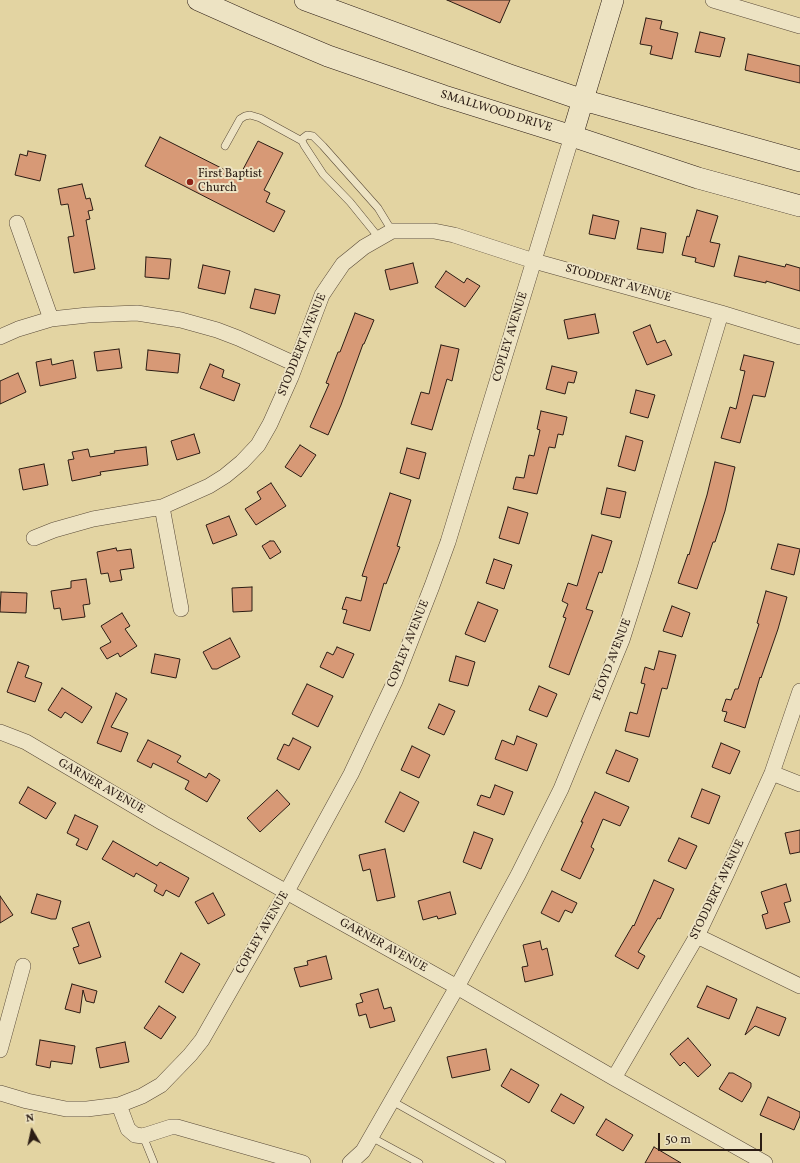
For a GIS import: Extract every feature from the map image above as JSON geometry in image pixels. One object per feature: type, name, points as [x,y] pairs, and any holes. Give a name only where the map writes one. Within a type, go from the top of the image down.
[{"type":"main road","name":"SMALLWOOD DRIVE","points":[[198,0],[328,56],[444,96],[572,136],[698,178],[800,206]]},
{"type":"main road","points":[[305,0],[583,100],[800,161]]},
{"type":"main road","name":"COPLEY AVENUE","points":[[572,136],[613,0]]},
{"type":"street","points":[[713,0],[800,26]]},
{"type":"street","name":"COPLEY AVENUE","points":[[0,1093],[27,1101],[66,1109],[88,1109],[119,1105],[142,1096],[161,1085],[190,1055],[202,1040],[286,893],[354,769],[400,668],[448,542],[572,136]]},
{"type":"street","points":[[17,224],[51,319]]},
{"type":"street","name":"STODDERT AVENUE","points":[[34,538],[54,530],[93,519],[162,507],[210,486],[242,462],[258,445],[270,424],[322,295],[343,264],[386,235],[434,231],[454,235],[534,261],[721,313],[800,337]]},
{"type":"street","points":[[0,337],[18,329],[51,319],[137,313],[181,320],[217,330],[244,340],[295,364]]},
{"type":"street","name":"FLOYD AVENUE","points":[[350,1163],[363,1151],[457,987],[518,875],[561,789],[622,640],[721,313]]},
{"type":"street","points":[[162,507],[181,609]]},
{"type":"street","name":"STODDERT AVENUE","points":[[614,1078],[697,936],[772,773],[800,692]]},
{"type":"street","name":"GARNER AVENUE","points":[[0,732],[26,742],[140,810],[286,893],[457,987],[765,1163]]},
{"type":"street","points":[[772,773],[800,784]]},
{"type":"street","points":[[697,936],[800,986]]},
{"type":"street","points":[[0,1050],[23,966]]},
{"type":"street","points":[[119,1105],[128,1129],[134,1135],[143,1136],[171,1127],[177,1127],[303,1163]]},
{"type":"lane","points":[[225,146],[240,120],[244,116],[250,115],[260,118],[302,141],[310,156],[323,174],[350,202],[386,235]]},
{"type":"lane","points":[[302,141],[303,138],[310,135],[323,146],[378,208],[386,235]]},
{"type":"lane","points":[[392,1101],[502,1163]]},
{"type":"lane","points":[[143,1136],[154,1163]]},
{"type":"lane","points":[[371,1137],[419,1163]]},
{"type":"building","points":[[447,0],[510,0],[500,23]]},
{"type":"building","points":[[646,18],[662,21],[660,29],[678,33],[672,59],[650,54],[652,46],[640,44]]},
{"type":"building","points":[[700,32],[725,38],[720,57],[695,52]]},
{"type":"building","points":[[748,54],[800,66],[800,83],[745,70]]},
{"type":"building","points":[[160,137],[239,177],[258,141],[283,153],[264,190],[270,193],[266,202],[285,211],[274,232],[145,166]]},
{"type":"building","points":[[28,151],[46,155],[40,181],[15,175],[20,154],[27,156]]},
{"type":"building","points":[[82,184],[86,199],[90,198],[93,210],[88,211],[90,219],[86,220],[95,269],[74,273],[68,237],[74,236],[68,204],[61,205],[58,189]]},
{"type":"building","points":[[697,210],[718,216],[710,242],[720,244],[714,267],[695,262],[696,258],[682,255],[687,236],[689,237]]},
{"type":"building","points":[[593,215],[619,221],[615,239],[589,234]]},
{"type":"building","points":[[641,228],[666,233],[663,253],[637,249]]},
{"type":"building","points":[[739,256],[785,267],[786,264],[800,268],[800,291],[766,281],[766,283],[734,276]]},
{"type":"building","points":[[146,257],[171,259],[169,279],[145,277]]},
{"type":"building","points":[[413,263],[418,283],[390,290],[385,270]]},
{"type":"building","points":[[203,265],[230,271],[225,294],[198,288]]},
{"type":"building","points":[[446,271],[464,283],[467,278],[480,286],[465,307],[435,287]]},
{"type":"building","points":[[255,289],[280,295],[275,314],[250,308]]},
{"type":"building","points":[[355,313],[374,320],[363,344],[341,405],[328,435],[310,427],[329,384],[326,383]]},
{"type":"building","points":[[595,314],[599,333],[568,339],[564,320]]},
{"type":"building","points":[[650,325],[657,343],[665,340],[672,355],[647,365],[633,332]]},
{"type":"building","points":[[441,345],[459,349],[452,381],[447,379],[432,430],[411,424],[421,392],[429,394]]},
{"type":"building","points":[[119,349],[122,368],[97,371],[94,352]]},
{"type":"building","points":[[148,350],[180,354],[178,373],[146,370]]},
{"type":"building","points":[[744,355],[774,362],[765,397],[753,395],[740,443],[721,438],[730,407],[736,409],[745,371],[740,370]]},
{"type":"building","points":[[51,359],[52,365],[73,360],[76,378],[40,386],[36,362]]},
{"type":"building","points":[[210,364],[224,370],[222,377],[240,384],[234,401],[200,388]]},
{"type":"building","points":[[552,366],[577,372],[574,383],[568,382],[565,394],[546,389]]},
{"type":"building","points":[[18,373],[26,392],[0,404],[0,381]]},
{"type":"building","points":[[636,390],[655,395],[648,418],[630,413]]},
{"type":"building","points":[[541,411],[567,417],[563,435],[558,434],[555,448],[549,447],[537,494],[513,489],[516,477],[524,478],[529,455],[534,456],[540,430],[537,429]]},
{"type":"building","points":[[194,434],[200,453],[177,460],[171,441]]},
{"type":"building","points":[[626,436],[643,441],[635,471],[618,466]]},
{"type":"building","points":[[300,445],[316,455],[301,477],[285,467]]},
{"type":"building","points":[[146,447],[148,465],[100,472],[101,475],[72,481],[68,460],[74,459],[72,452],[88,449],[90,457],[115,453],[114,451]]},
{"type":"building","points":[[407,448],[426,453],[419,479],[400,473]]},
{"type":"building","points":[[715,462],[735,467],[725,511],[697,589],[678,583],[688,554],[689,555]]},
{"type":"building","points":[[44,464],[48,485],[23,490],[19,469]]},
{"type":"building","points":[[271,483],[286,506],[256,525],[245,509],[261,499],[257,492]]},
{"type":"building","points":[[607,488],[626,492],[620,518],[601,514]]},
{"type":"building","points":[[390,493],[411,500],[397,546],[400,547],[386,584],[384,583],[370,631],[343,623],[347,610],[342,609],[346,597],[361,601],[367,577],[362,576]]},
{"type":"building","points":[[508,507],[528,513],[519,544],[499,538]]},
{"type":"building","points":[[229,516],[237,535],[213,544],[206,525]]},
{"type":"building","points":[[592,535],[612,541],[602,573],[599,572],[586,609],[593,611],[569,675],[549,667],[566,618],[563,617],[568,604],[562,601],[568,583],[577,586]]},
{"type":"building","points":[[270,541],[274,541],[281,552],[270,559],[262,546]]},
{"type":"building","points":[[778,544],[800,549],[794,575],[771,569]]},
{"type":"building","points":[[116,548],[117,551],[131,549],[134,568],[120,570],[122,580],[110,582],[108,573],[101,574],[97,552]]},
{"type":"building","points":[[494,559],[512,565],[504,589],[486,583]]},
{"type":"building","points":[[86,579],[90,604],[83,605],[85,617],[62,620],[60,608],[54,609],[51,591],[71,588],[71,581]]},
{"type":"building","points":[[252,587],[252,611],[233,612],[232,588]]},
{"type":"building","points":[[766,591],[787,597],[778,629],[761,678],[760,677],[745,728],[724,721],[727,712],[722,711],[726,699],[731,700],[735,689],[738,689],[759,624],[757,623]]},
{"type":"building","points":[[1,592],[27,593],[26,613],[0,612]]},
{"type":"building","points":[[478,602],[498,610],[485,642],[465,634]]},
{"type":"building","points":[[672,606],[690,613],[682,637],[663,631]]},
{"type":"building","points":[[122,613],[130,626],[125,629],[137,646],[120,657],[118,653],[107,659],[100,648],[111,642],[101,626]]},
{"type":"building","points":[[230,638],[240,657],[217,669],[212,669],[203,652]]},
{"type":"building","points":[[337,647],[354,654],[343,678],[320,667],[327,652],[333,655]]},
{"type":"building","points":[[659,651],[676,655],[667,689],[662,688],[649,737],[625,731],[630,712],[637,714],[645,684],[641,683],[645,667],[654,670]]},
{"type":"building","points":[[155,654],[180,659],[176,678],[151,673]]},
{"type":"building","points":[[456,656],[475,662],[468,686],[449,681]]},
{"type":"building","points":[[18,662],[29,666],[25,677],[42,683],[35,702],[7,692]]},
{"type":"building","points":[[307,684],[333,696],[318,727],[292,714]]},
{"type":"building","points":[[539,686],[557,694],[547,717],[529,710]]},
{"type":"building","points":[[62,688],[92,707],[82,723],[65,712],[61,718],[48,710]]},
{"type":"building","points":[[116,693],[127,699],[111,727],[128,733],[121,752],[97,743]]},
{"type":"building","points":[[439,704],[455,711],[444,735],[428,728]]},
{"type":"building","points":[[517,736],[537,744],[527,771],[495,759],[502,740],[514,745]]},
{"type":"building","points":[[293,738],[311,747],[299,770],[277,759],[284,744],[289,746]]},
{"type":"building","points":[[148,740],[181,756],[177,762],[206,778],[209,773],[220,780],[207,802],[185,789],[189,781],[153,763],[151,768],[137,761]]},
{"type":"building","points":[[721,743],[740,751],[730,774],[712,767]]},
{"type":"building","points":[[412,746],[430,755],[419,778],[401,770]]},
{"type":"building","points":[[616,750],[638,759],[629,782],[606,773]]},
{"type":"building","points":[[495,785],[513,792],[504,815],[477,805],[481,795],[490,798]]},
{"type":"building","points":[[28,787],[56,803],[46,819],[19,803]]},
{"type":"building","points":[[702,789],[720,796],[709,824],[691,817]]},
{"type":"building","points":[[277,790],[290,804],[260,832],[247,818]]},
{"type":"building","points":[[400,792],[419,802],[404,832],[385,822]]},
{"type":"building","points":[[595,792],[629,807],[620,826],[603,819],[591,847],[594,849],[580,879],[561,870]]},
{"type":"building","points":[[75,815],[98,826],[87,850],[76,845],[79,839],[67,833]]},
{"type":"building","points":[[800,830],[800,852],[790,854],[785,833]]},
{"type":"building","points":[[474,832],[493,839],[481,869],[463,862]]},
{"type":"building","points":[[679,838],[697,846],[686,869],[668,861]]},
{"type":"building","points":[[113,841],[157,866],[160,862],[189,878],[179,897],[166,890],[163,896],[154,891],[157,885],[136,873],[134,877],[102,859]]},
{"type":"building","points":[[385,849],[395,897],[377,901],[370,869],[363,871],[359,855]]},
{"type":"building","points":[[654,880],[674,889],[660,919],[658,918],[638,952],[645,956],[638,969],[615,956],[633,925],[634,926]]},
{"type":"building","points":[[786,884],[791,901],[784,903],[790,922],[766,929],[762,915],[768,913],[761,892]]},
{"type":"building","points":[[552,891],[577,903],[572,913],[565,910],[559,922],[541,913]]},
{"type":"building","points":[[450,892],[456,914],[438,919],[437,916],[423,920],[418,901]]},
{"type":"building","points":[[213,893],[225,915],[208,924],[195,902]]},
{"type":"building","points":[[37,894],[61,901],[56,919],[31,913]]},
{"type":"building","points":[[0,896],[13,915],[0,923]]},
{"type":"building","points":[[89,922],[101,957],[79,964],[73,948],[79,946],[72,928]]},
{"type":"building","points":[[540,941],[542,950],[547,948],[553,975],[525,982],[522,967],[528,966],[523,945]]},
{"type":"building","points":[[181,953],[200,964],[183,993],[165,982]]},
{"type":"building","points":[[326,956],[332,979],[300,987],[294,968],[308,965],[307,961]]},
{"type":"building","points":[[72,984],[97,991],[94,1003],[86,1001],[83,990],[80,1013],[65,1009]]},
{"type":"building","points":[[707,986],[737,999],[729,1019],[697,1007]]},
{"type":"building","points":[[378,989],[384,1009],[391,1007],[395,1021],[370,1028],[366,1014],[359,1016],[356,1004],[363,1002],[360,994]]},
{"type":"building","points":[[159,1006],[176,1017],[161,1039],[144,1028]]},
{"type":"building","points":[[757,1007],[786,1018],[779,1036],[755,1026],[745,1035]]},
{"type":"building","points":[[688,1038],[711,1065],[698,1077],[684,1062],[680,1066],[670,1054]]},
{"type":"building","points":[[40,1040],[75,1046],[72,1064],[51,1061],[50,1068],[36,1065]]},
{"type":"building","points":[[125,1042],[129,1062],[100,1068],[96,1048]]},
{"type":"building","points":[[486,1049],[490,1070],[452,1078],[447,1057]]},
{"type":"building","points":[[511,1069],[539,1085],[529,1103],[501,1086]]},
{"type":"building","points":[[729,1073],[733,1073],[751,1083],[751,1087],[742,1102],[719,1089]]},
{"type":"building","points":[[561,1094],[584,1107],[574,1124],[551,1111]]},
{"type":"building","points":[[768,1097],[800,1112],[800,1116],[794,1130],[760,1115]]},
{"type":"building","points":[[606,1119],[633,1135],[623,1151],[596,1135]]},
{"type":"building","points":[[654,1147],[681,1163],[645,1163]]},
{"type":"place","name":"First Baptist Church","points":[[190,182]]}]
